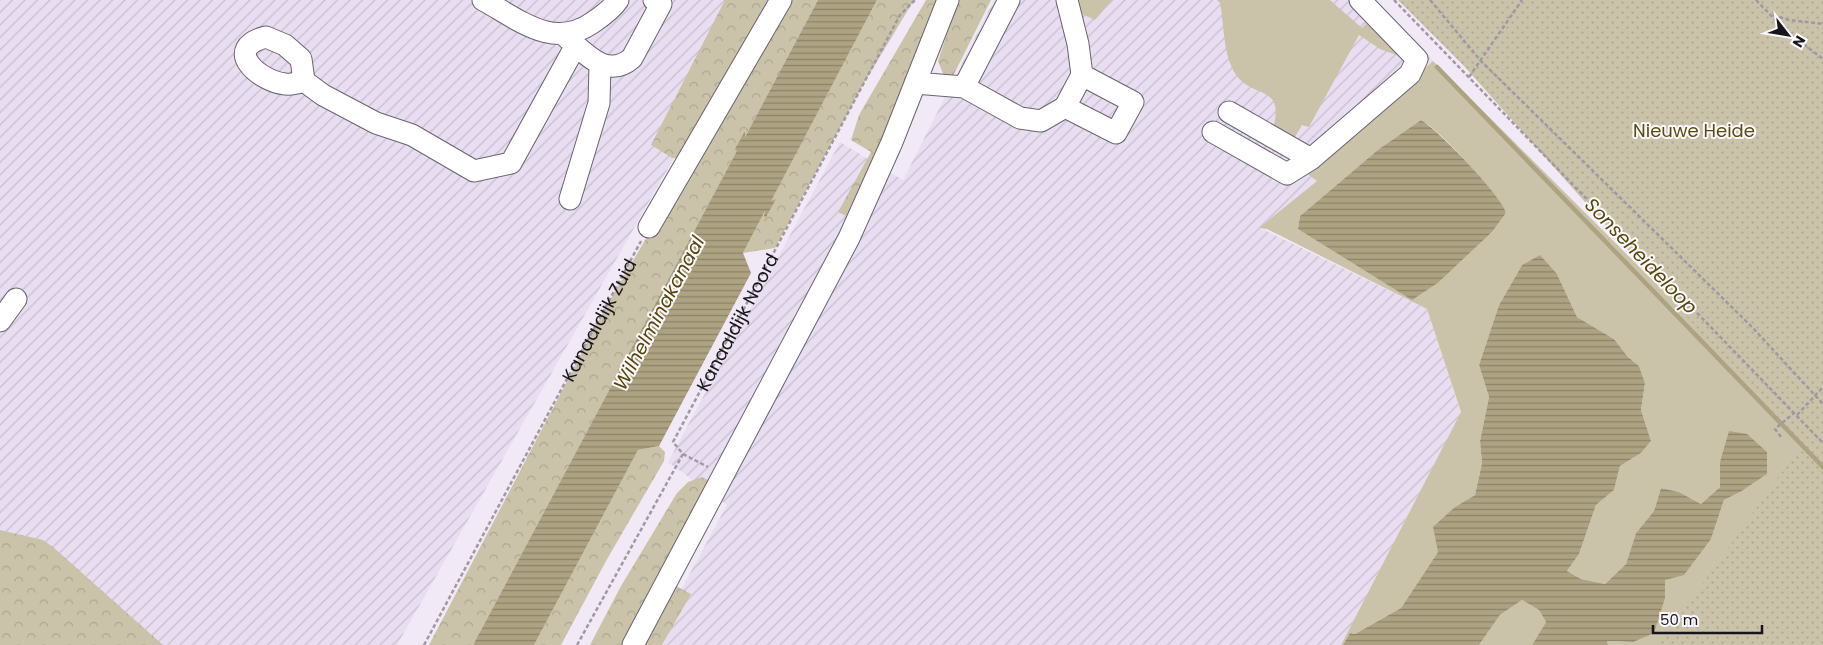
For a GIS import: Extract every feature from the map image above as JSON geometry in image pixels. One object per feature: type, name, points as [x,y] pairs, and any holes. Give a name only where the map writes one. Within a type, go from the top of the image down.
[{"type":"street","points":[[483,0],[542,33],[570,40],[600,65],[617,66],[632,58],[661,4],[654,0]]},
{"type":"street","points":[[304,81],[323,95],[376,123],[412,135],[474,171],[511,163],[570,40],[601,17],[618,0]]},
{"type":"street","points":[[649,227],[781,0]]},
{"type":"street","points":[[633,645],[849,238],[892,142],[948,0]]},
{"type":"street","points":[[964,88],[1009,0]]},
{"type":"street","points":[[915,83],[964,88],[1020,118],[1041,121],[1065,107],[1082,75],[1078,44],[1066,0]]},
{"type":"street","points":[[1213,132],[1287,174],[1311,159],[1410,74],[1417,59],[1360,0]]},
{"type":"street","points":[[570,199],[599,103],[600,65]]},
{"type":"street","points":[[1065,107],[1116,133],[1132,102],[1082,75]]},
{"type":"street","points":[[1229,112],[1311,159]]},
{"type":"street","points":[[0,321],[16,299]]},
{"type":"path","name":"Kanaaldijk Noord","points":[[683,454],[673,442],[900,15],[915,0]]},
{"type":"path","points":[[1394,0],[1823,443]]},
{"type":"path","points":[[1430,0],[1481,61],[1752,327],[1823,404]]},
{"type":"path","points":[[1470,77],[1522,0]]},
{"type":"path","points":[[1756,0],[1772,14],[1784,29],[1823,58]]},
{"type":"path","points":[[1772,14],[1789,20],[1823,24]]},
{"type":"path","name":"Kanaaldijk Zuid","points":[[424,645],[649,227]]},
{"type":"path","points":[[1781,437],[1775,431],[1781,423],[1796,415],[1823,387]]},
{"type":"path","points":[[578,645],[683,454],[723,475]]},
{"type":"shaded area","points":[[0,0],[757,0],[675,156],[397,645],[0,645]]},
{"type":"shaded area","points":[[994,0],[1374,0],[1433,61],[1306,171],[1317,181],[1260,228],[1427,309],[1461,413],[1341,645],[651,645],[727,505],[668,462],[840,142],[903,180]]},
{"type":"green space","points":[[725,0],[769,0],[770,4],[747,37],[677,158],[672,158],[651,145]]},
{"type":"green space","points":[[786,0],[818,0],[745,137],[745,131],[739,148],[473,645],[429,645],[607,305]]},
{"type":"green space","points":[[877,0],[914,0],[864,83],[775,248],[743,253]]},
{"type":"green space","points":[[926,0],[938,0],[850,218],[838,212],[871,152],[851,140],[859,115]]},
{"type":"green space","points":[[958,0],[991,0],[948,86],[938,61]]},
{"type":"green space","points":[[1067,0],[1112,0],[1095,20],[1082,14]]},
{"type":"green space","points":[[1217,0],[1330,0],[1362,28],[1371,19],[1412,61],[1380,49],[1359,35],[1309,127],[1302,125],[1292,142],[1273,129],[1276,114],[1270,97],[1239,79],[1232,68],[1225,44],[1220,3]]},
{"type":"green space","name":"Nieuwe Heide","points":[[1398,0],[1823,0],[1823,645],[1659,645],[1801,445],[1464,66]]},
{"type":"green space","points":[[1433,61],[1808,435],[1686,645],[1608,645],[1607,641],[1633,642],[1665,598],[1665,579],[1711,539],[1724,500],[1740,492],[1720,462],[1720,487],[1701,504],[1679,492],[1661,488],[1654,511],[1636,533],[1626,564],[1605,584],[1581,579],[1567,571],[1579,554],[1596,505],[1614,490],[1620,466],[1641,453],[1651,441],[1641,410],[1645,383],[1639,366],[1628,357],[1614,339],[1577,317],[1557,274],[1522,265],[1499,305],[1479,365],[1489,397],[1480,441],[1482,463],[1475,495],[1455,507],[1438,552],[1401,608],[1355,634],[1350,633],[1343,645],[1341,645],[1461,412],[1427,309],[1267,229],[1259,228],[1317,181],[1305,172]],"holes":[[[1421,120],[1455,149],[1500,203],[1506,213],[1492,232],[1439,282],[1298,229],[1300,216],[1379,149]]]},
{"type":"green space","points":[[659,446],[665,452],[664,461],[606,561],[561,645],[534,645],[638,450]]},
{"type":"green space","points":[[702,477],[710,481],[626,645],[590,645],[621,586],[677,493],[688,482]]},
{"type":"green space","points":[[0,530],[43,540],[53,547],[163,645],[0,645]]},
{"type":"green space","points":[[676,586],[691,594],[662,645],[643,645]]},
{"type":"green space","points":[[1522,600],[1539,610],[1546,622],[1532,645],[1479,645],[1500,615]]},
{"type":"water","name":"Wilhelminakanaal","points":[[818,0],[877,0],[771,201],[776,199],[766,217],[764,216],[765,211],[743,253],[751,273],[659,446],[638,450],[534,645],[473,645],[737,151],[735,149],[745,131],[745,137]]},
{"type":"water","points":[[1421,120],[1482,178],[1502,204],[1506,213],[1492,232],[1439,282],[1412,300],[1298,229],[1300,216],[1379,149]]},
{"type":"water","points":[[1540,255],[1557,274],[1577,317],[1614,339],[1628,357],[1639,366],[1645,383],[1641,410],[1651,441],[1641,453],[1620,466],[1614,490],[1596,505],[1579,554],[1567,571],[1581,579],[1605,584],[1626,564],[1636,533],[1654,511],[1661,488],[1679,492],[1701,504],[1720,487],[1720,462],[1729,431],[1747,434],[1767,452],[1767,474],[1724,500],[1711,539],[1684,575],[1665,580],[1665,598],[1654,633],[1633,642],[1607,641],[1608,645],[1532,645],[1546,622],[1539,610],[1522,600],[1500,615],[1479,645],[1343,645],[1350,633],[1355,634],[1401,608],[1438,552],[1433,527],[1455,507],[1475,495],[1482,463],[1480,441],[1489,397],[1479,365],[1499,305],[1522,265]]},
{"type":"waterway","name":"Sonseheideloop","points":[[1437,67],[1823,467]]}]
